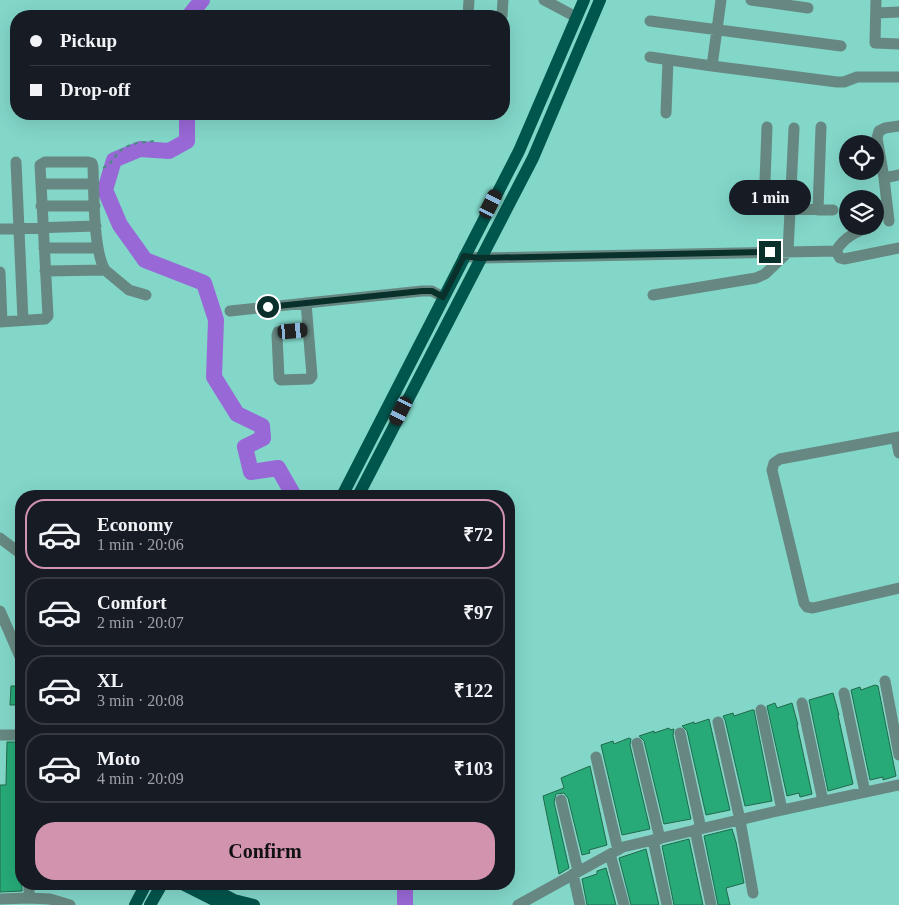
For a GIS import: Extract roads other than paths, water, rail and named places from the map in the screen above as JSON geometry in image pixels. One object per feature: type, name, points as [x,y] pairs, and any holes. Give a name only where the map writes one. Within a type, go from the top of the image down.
[{"type":"main road","points":[[345,490],[519,151],[584,0]]},
{"type":"main road","points":[[361,490],[479,258],[533,158],[600,0]]},
{"type":"main road","points":[[135,905],[143,890]]},
{"type":"main road","points":[[150,905],[159,890]]},
{"type":"main road","points":[[194,890],[224,905]]},
{"type":"main road","points":[[215,890],[234,900],[254,905]]},
{"type":"street","points":[[544,0],[576,17]]},
{"type":"street","points":[[712,66],[721,0]]},
{"type":"street","points":[[751,0],[808,8]]},
{"type":"street","points":[[876,0],[875,43],[899,44]]},
{"type":"street","points":[[876,13],[899,12]]},
{"type":"street","points":[[650,21],[841,46]]},
{"type":"street","points":[[650,58],[837,82],[844,82],[857,77],[899,77]]},
{"type":"street","points":[[666,113],[668,60]]},
{"type":"street","points":[[878,135],[879,131],[886,128],[899,126]]},
{"type":"street","points":[[764,208],[767,127]]},
{"type":"street","points":[[818,210],[821,127]]},
{"type":"street","points":[[653,295],[762,276],[788,252],[792,209],[794,128]]},
{"type":"street","points":[[16,162],[23,320]]},
{"type":"street","points":[[0,272],[1,322],[47,318],[40,165],[42,163],[88,162],[93,167],[100,261],[105,270],[129,290],[146,295]]},
{"type":"street","points":[[894,220],[884,178],[899,175]]},
{"type":"street","points":[[41,184],[94,184]]},
{"type":"street","points":[[41,206],[95,206]]},
{"type":"street","points":[[742,207],[833,210]]},
{"type":"street","points":[[0,229],[96,226]]},
{"type":"street","points":[[836,251],[850,235]]},
{"type":"street","points":[[44,248],[98,248]]},
{"type":"street","points":[[836,251],[840,258],[844,259],[899,248]]},
{"type":"street","points":[[464,256],[479,258],[836,251]]},
{"type":"street","points":[[45,271],[105,270]]},
{"type":"street","points":[[230,311],[427,291],[443,297]]},
{"type":"street","points":[[306,303],[308,329],[311,378],[281,380],[279,378],[276,334],[278,332],[308,329]]},
{"type":"street","points":[[899,453],[897,438],[780,459],[774,463],[772,470],[804,603],[807,607],[813,608],[899,588]]},
{"type":"street","points":[[0,538],[15,549]]},
{"type":"street","points":[[0,610],[15,645]]},
{"type":"street","points":[[885,681],[899,755]]},
{"type":"street","points":[[844,693],[865,792]]},
{"type":"street","points":[[802,703],[823,801]]},
{"type":"street","points":[[761,710],[782,810]]},
{"type":"street","points":[[718,722],[740,820],[753,893]]},
{"type":"street","points":[[680,733],[711,905]]},
{"type":"street","points":[[0,735],[15,734]]},
{"type":"street","points":[[637,743],[657,839],[667,905]]},
{"type":"street","points":[[596,757],[624,905]]},
{"type":"street","points":[[518,905],[614,852],[657,839],[899,785]]},
{"type":"street","points":[[561,800],[580,905]]},
{"type":"street","points":[[29,890],[29,898]]},
{"type":"street","points":[[0,899],[29,898],[50,900],[70,905]]},
{"type":"waterway","points":[[194,10],[202,0]]},
{"type":"waterway","points":[[187,120],[187,141],[169,151],[140,149],[114,160],[105,190],[120,225],[145,260],[204,283],[216,320],[214,377],[237,414],[262,426],[263,438],[245,447],[251,472],[278,468],[291,490]]},
{"type":"waterway","points":[[405,890],[405,905]]}]
